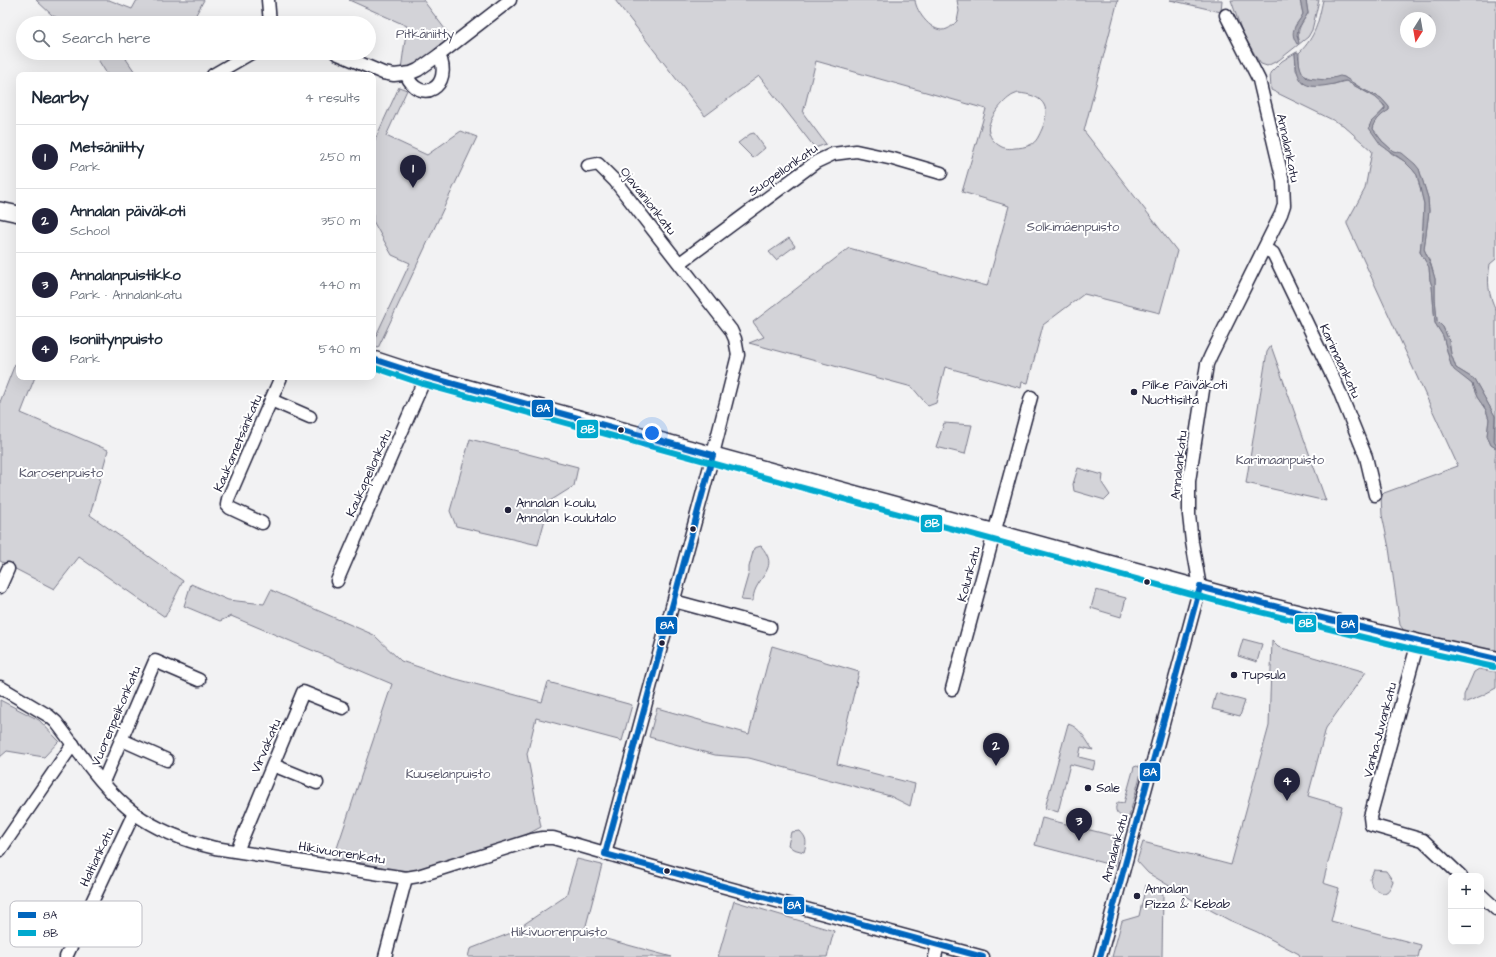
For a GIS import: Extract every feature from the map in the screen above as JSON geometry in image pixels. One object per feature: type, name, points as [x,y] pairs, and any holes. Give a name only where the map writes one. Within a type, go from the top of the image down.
[{"type":"main road","points":[[0,210],[16,213]]},
{"type":"main road","points":[[376,360],[425,376],[1200,588],[1418,642],[1496,659]]},
{"type":"street","points":[[268,0],[269,16]]},
{"type":"street","points":[[352,60],[383,73],[392,75],[406,74],[418,70],[510,0]]},
{"type":"street","name":"Annalankatu","points":[[1100,957],[1200,588],[1189,515],[1189,481],[1207,364],[1281,214],[1284,204],[1283,181],[1259,80],[1226,15]]},
{"type":"street","points":[[406,74],[412,85],[424,91],[429,91],[437,85],[442,78],[443,65],[439,55]]},
{"type":"street","points":[[219,72],[239,60]]},
{"type":"street","name":"Suopellonkatu","points":[[680,263],[816,162],[833,154],[862,151],[941,173]]},
{"type":"street","name":"Ojavainionkatu","points":[[588,166],[598,164],[606,170],[731,330],[738,348],[737,362],[713,455],[605,854]]},
{"type":"street","name":"Karimaankatu","points":[[1264,249],[1274,253],[1338,388],[1366,457],[1375,495]]},
{"type":"street","name":"Kaukapellonkatu","points":[[337,581],[425,376]]},
{"type":"street","name":"Kaukametsänkatu","points":[[262,523],[230,508],[228,505],[228,499],[280,380]]},
{"type":"street","name":"Kolunkatu","points":[[952,689],[1031,397]]},
{"type":"street","points":[[271,400],[310,417]]},
{"type":"street","points":[[0,587],[8,569]]},
{"type":"street","points":[[674,601],[770,627]]},
{"type":"street","name":"Vanha-Juvankatu","points":[[1418,642],[1370,817],[1371,826],[1423,840],[1458,873]]},
{"type":"street","name":"Vuorenpeikonkatu","points":[[103,782],[155,661],[198,680]]},
{"type":"street","name":"Hikivuorenkatu","points":[[0,687],[49,716],[56,722],[103,782],[120,801],[157,827],[187,841],[214,848],[406,878],[418,876],[521,843],[543,838],[558,839],[688,878],[983,957]]},
{"type":"street","name":"Virvakatu","points":[[237,851],[303,692],[343,708]]},
{"type":"street","points":[[122,740],[167,760]]},
{"type":"street","points":[[0,850],[73,744]]},
{"type":"street","points":[[273,765],[317,783]]},
{"type":"street","name":"Haltiankatu","points":[[92,901],[134,812]]},
{"type":"street","points":[[385,957],[406,878]]},
{"type":"street","points":[[1484,898],[1496,909]]},
{"type":"street","points":[[935,957],[938,945]]},
{"type":"street","name":"Haltiankatu","points":[[66,957],[71,947]]},
{"type":"green space","points":[[36,0],[109,0],[132,9],[137,0],[204,0],[195,16],[53,16]]},
{"type":"green space","name":"Pitkäniitty","points":[[349,0],[423,0],[451,37],[417,64],[401,69],[407,26]]},
{"type":"green space","name":"Solkimäenpuisto","points":[[615,0],[915,0],[918,10],[926,21],[936,29],[942,30],[952,26],[957,21],[959,11],[957,0],[1118,0],[1084,131],[1177,251],[1160,313],[1084,294],[1043,325],[1028,383],[1022,382],[1021,388],[945,367],[936,403],[928,406],[912,387],[749,343],[764,337],[753,322],[849,248],[987,286],[1009,206],[962,192],[986,109],[816,61],[803,113],[826,144],[815,148],[759,76],[705,116]],"holes":[[[1018,93],[1026,94],[1039,99],[1045,108],[1045,121],[1039,136],[1030,145],[1011,149],[1002,147],[992,138],[988,128],[989,123],[999,108],[1011,96]]]},
{"type":"green space","points":[[1170,0],[1222,0],[1221,12]]},
{"type":"green space","points":[[1231,0],[1300,0],[1303,14],[1295,26],[1299,40],[1299,29],[1308,13],[1306,0],[1319,0],[1312,30],[1308,37],[1279,60],[1267,66],[1261,64],[1258,60],[1242,32]]},
{"type":"green space","points":[[1323,0],[1496,0],[1496,259],[1490,264],[1488,282],[1491,299],[1496,310],[1496,444],[1494,441],[1495,416],[1474,379],[1456,368],[1451,354],[1449,341],[1443,327],[1437,321],[1435,279],[1424,249],[1429,211],[1428,198],[1419,169],[1400,153],[1393,151],[1382,141],[1373,129],[1381,116],[1389,110],[1389,107],[1381,98],[1364,90],[1344,77],[1331,80],[1318,80],[1304,75],[1299,64],[1299,53],[1313,35],[1318,22]]},
{"type":"green space","points":[[1295,53],[1296,70],[1303,83],[1313,86],[1346,81],[1381,101],[1385,108],[1369,126],[1391,153],[1404,161],[1417,175],[1424,204],[1420,252],[1429,267],[1435,323],[1443,336],[1451,365],[1472,384],[1477,397],[1486,410],[1489,419],[1487,436],[1491,445],[1496,448],[1496,653],[1405,632],[1400,625],[1389,548],[1382,515],[1381,496],[1384,493],[1458,466],[1347,224],[1365,189],[1372,151],[1343,125],[1271,90],[1270,73],[1282,61]]},
{"type":"green space","points":[[98,60],[127,60],[135,72],[106,72]]},
{"type":"green space","points":[[399,87],[407,90],[386,136],[427,155],[461,131],[477,137],[378,348],[376,347],[376,336],[410,263],[392,255],[376,226],[376,137]]},
{"type":"green space","points":[[754,133],[765,148],[753,158],[738,143],[750,134]]},
{"type":"green space","points":[[789,238],[795,246],[776,260],[769,252]]},
{"type":"green space","name":"Karimaanpuisto","points":[[1271,346],[1326,501],[1246,483],[1267,352]]},
{"type":"green space","name":"Karosenpuisto","points":[[16,364],[16,380],[34,380],[21,413],[108,450],[90,515],[183,581],[165,617],[79,557],[54,589],[0,561],[0,402]]},
{"type":"green space","points":[[944,423],[972,425],[965,454],[936,447]]},
{"type":"green space","points":[[470,439],[578,467],[574,486],[550,501],[538,545],[456,526],[450,511]]},
{"type":"green space","points":[[1078,468],[1103,475],[1102,483],[1110,495],[1105,500],[1074,491],[1073,484]]},
{"type":"green space","points":[[761,546],[768,558],[768,568],[755,590],[753,601],[741,600],[754,548]]},
{"type":"green space","name":"Kuuselanpuisto","points":[[191,584],[228,600],[264,604],[271,590],[374,635],[401,661],[445,676],[542,702],[548,682],[632,705],[622,741],[536,718],[527,754],[541,827],[526,835],[415,871],[404,872],[334,857],[392,684],[231,616],[220,621],[184,606]]},
{"type":"green space","points":[[1096,590],[1126,598],[1121,617],[1091,608]]},
{"type":"green space","points":[[1243,639],[1262,644],[1257,662],[1238,656]]},
{"type":"green space","points":[[1272,641],[1278,647],[1366,672],[1326,728],[1308,796],[1342,806],[1323,883],[1339,888],[1331,921],[1421,945],[1418,957],[1300,957],[1299,954],[1201,905],[1148,873],[1137,861],[1143,842],[1231,865],[1269,726]]},
{"type":"green space","points":[[772,646],[859,672],[837,764],[915,784],[910,806],[890,796],[749,758],[715,755],[649,737],[657,708],[749,734]]},
{"type":"green space","points":[[1479,669],[1496,672],[1496,688],[1464,703],[1464,695],[1474,672]]},
{"type":"green space","points":[[1216,693],[1245,701],[1240,716],[1212,709]]},
{"type":"green space","points":[[0,700],[39,720],[59,741],[44,757],[7,751],[0,757]]},
{"type":"green space","points":[[1068,724],[1079,731],[1093,750],[1081,747],[1079,757],[1095,761],[1093,770],[1070,764],[1058,812],[1045,808]]},
{"type":"green space","points":[[1137,766],[1142,769],[1129,817],[1125,817],[1116,811],[1116,805],[1118,802],[1124,803],[1134,767]]},
{"type":"green space","points":[[1042,818],[1122,838],[1115,866],[1035,845]]},
{"type":"green space","points":[[800,831],[806,840],[804,852],[793,849],[788,845],[791,832]]},
{"type":"green space","name":"Hikivuorenpuisto","points":[[577,859],[602,865],[584,933],[672,957],[468,957],[470,949],[511,933],[566,896]]},
{"type":"green space","points":[[1374,870],[1386,871],[1393,881],[1387,892],[1379,892],[1372,887],[1370,879]]},
{"type":"green space","points":[[1146,885],[1163,894],[1162,957],[1112,957],[1122,921],[1139,916]]},
{"type":"green space","points":[[734,901],[834,931],[827,957],[718,957]]},
{"type":"shaded area","points":[[1300,0],[1306,0],[1308,13],[1298,29],[1297,35],[1299,43],[1297,44],[1294,39],[1293,32],[1303,14]]},
{"type":"shaded area","points":[[1297,52],[1301,69],[1307,78],[1326,80],[1340,76],[1344,77],[1364,90],[1381,98],[1389,107],[1389,110],[1381,116],[1373,129],[1382,141],[1393,151],[1402,153],[1419,169],[1428,198],[1429,211],[1424,249],[1435,279],[1437,321],[1443,327],[1449,341],[1451,354],[1456,368],[1474,379],[1495,416],[1494,441],[1496,448],[1491,445],[1487,436],[1489,419],[1486,410],[1477,397],[1472,384],[1454,370],[1451,365],[1443,336],[1435,323],[1429,267],[1420,252],[1424,204],[1417,175],[1404,161],[1381,145],[1369,128],[1371,122],[1385,109],[1385,106],[1375,97],[1346,81],[1323,86],[1308,85],[1303,82],[1297,71],[1295,53]]},
{"type":"transit line","name":"8A","points":[[376,360],[425,376],[713,455]]},
{"type":"transit line","name":"8B","points":[[376,368],[423,384],[1235,606],[1416,650],[1494,667]]},
{"type":"transit line","name":"8A","points":[[605,854],[713,455]]},
{"type":"transit line","name":"8A","points":[[1200,587],[1305,614],[1496,659]]},
{"type":"transit line","name":"8A","points":[[1100,957],[1200,587]]},
{"type":"transit line","name":"8A","points":[[605,854],[983,957]]},
{"type":"place","name":"Metsäniitty","points":[[413,188]]},
{"type":"place","name":"Pilke Päiväkoti Nuottisilta","points":[[1134,392]]},
{"type":"place","name":"Annalan koulu, Annalan koulutalo","points":[[508,510]]},
{"type":"place","name":"Tupsula","points":[[1234,675]]},
{"type":"place","name":"Annalan päiväkoti","points":[[996,766]]},
{"type":"place","name":"Sale","points":[[1088,788]]},
{"type":"place","name":"Isoniitynpuisto","points":[[1287,801]]},
{"type":"place","name":"Annalanpuistikko","points":[[1079,841]]},
{"type":"place","name":"Annalan Pizza & Kebab","points":[[1137,896]]}]
